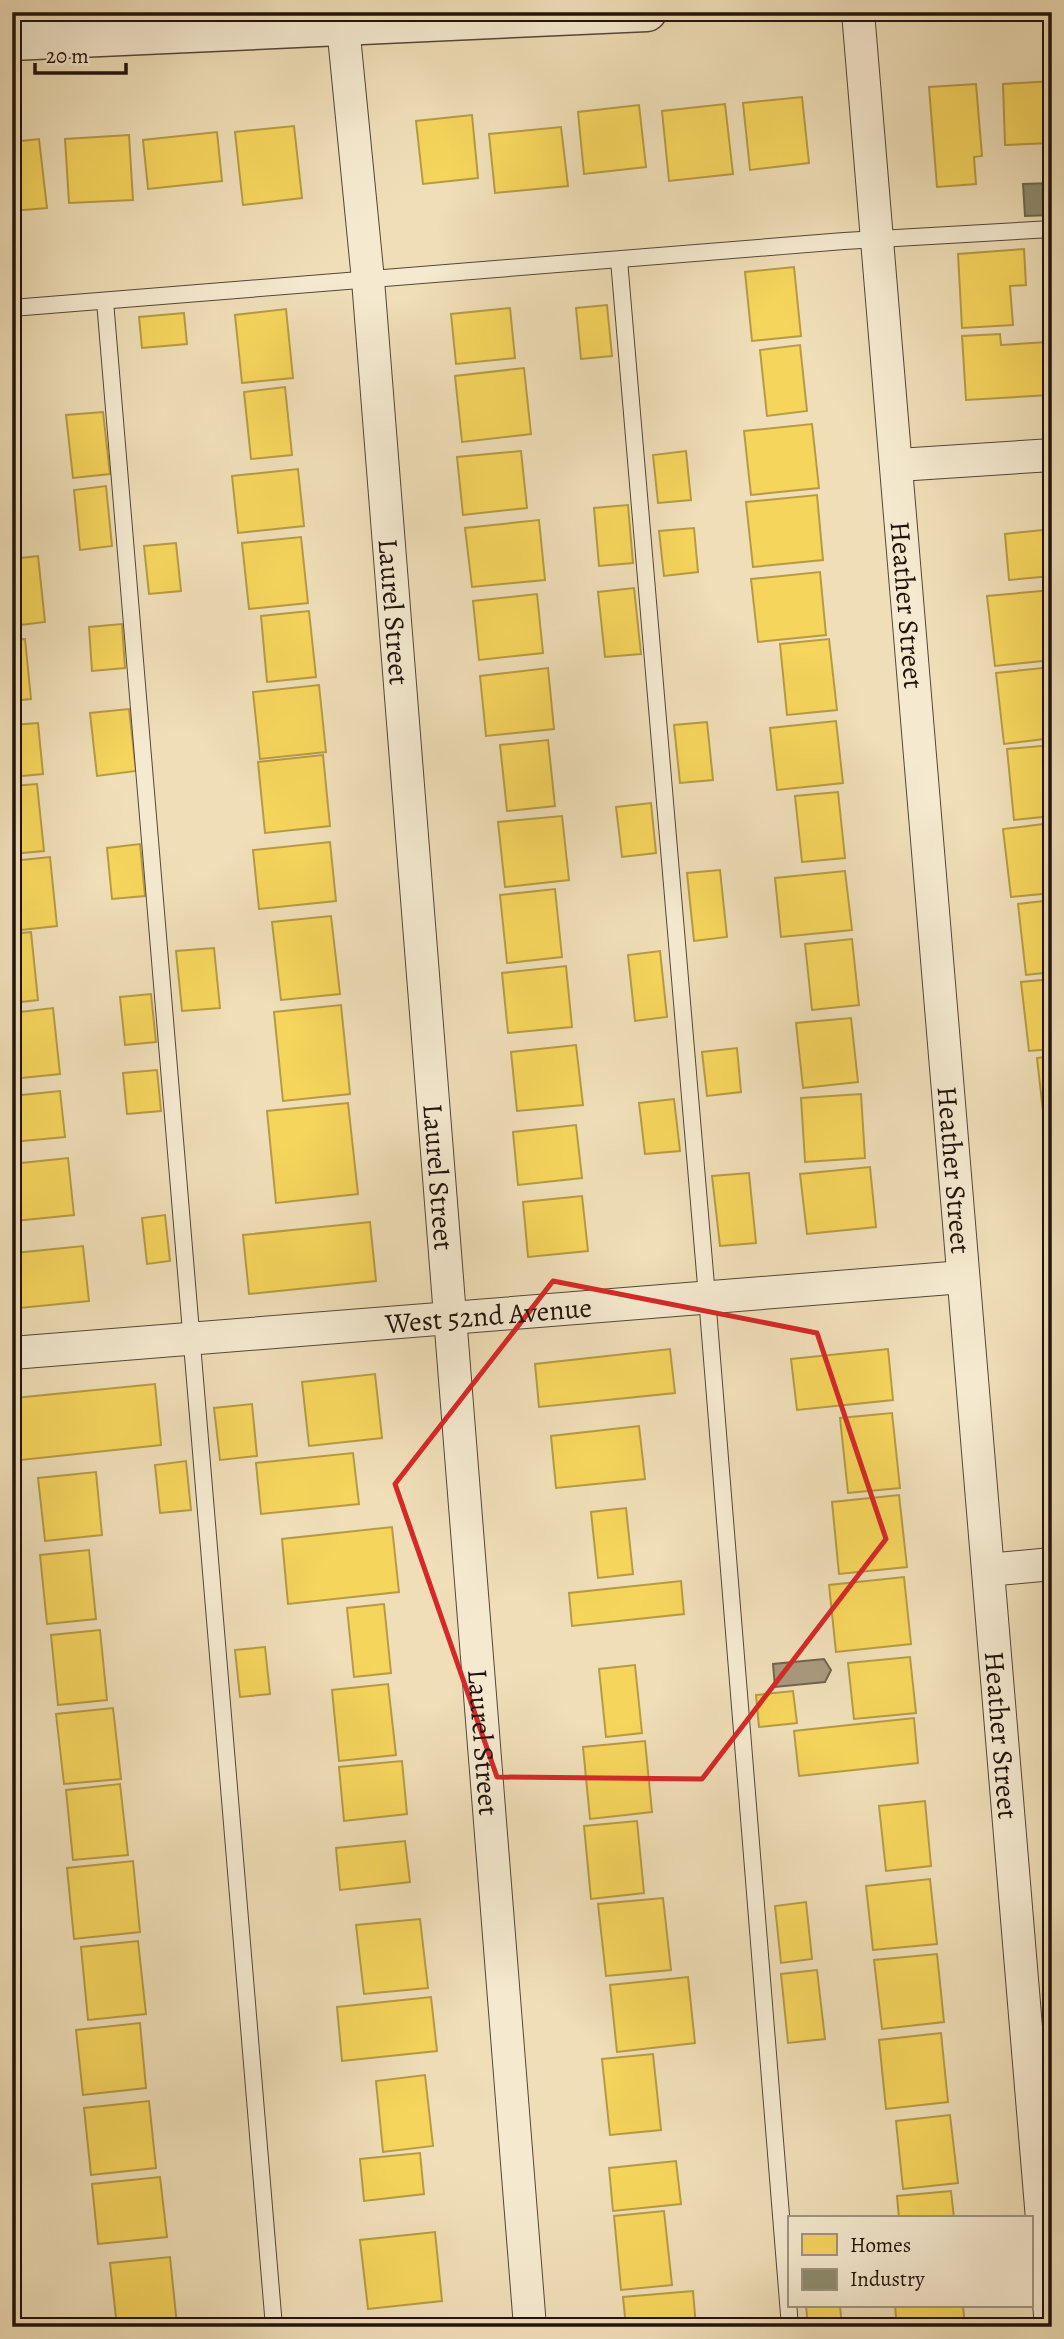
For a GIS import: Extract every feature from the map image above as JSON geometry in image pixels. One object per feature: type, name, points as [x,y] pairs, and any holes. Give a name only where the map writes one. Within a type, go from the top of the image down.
[{"type":"street","points":[[12,41],[647,12]]},
{"type":"street","name":"Heather Street","points":[[858,12],[898,465],[1051,2327]]},
{"type":"street","name":"Laurel Street","points":[[343,26],[368,279],[530,2327]]},
{"type":"street","points":[[898,465],[1052,455]]},
{"type":"street","name":"West 52nd Avenue","points":[[12,1353],[963,1277]]},
{"type":"street","points":[[988,1570],[1052,1564]]},
{"type":"lane","points":[[12,309],[877,238],[1052,229]]},
{"type":"lane","points":[[619,260],[707,1297],[788,2302]]},
{"type":"lane","points":[[105,300],[189,1339],[274,2327]]},
{"type":"lane","points":[[788,2308],[790,2327]]},
{"type":"highlighted area","points":[[553,1281],[817,1333],[886,1539],[702,1779],[497,1777],[395,1484]]},
{"type":"shaded area","points":[[824,1659],[831,1670],[825,1682],[775,1687],[773,1664]]},
{"type":"building: Homes","points":[[1052,81],[1052,143],[1005,145],[1003,84]]},
{"type":"building: Homes","points":[[976,84],[982,156],[974,157],[976,184],[937,187],[929,87]]},
{"type":"building: Homes","points":[[802,97],[809,163],[750,170],[743,103]]},
{"type":"building: Homes","points":[[725,104],[733,174],[669,181],[662,111]]},
{"type":"building: Homes","points":[[639,105],[646,167],[584,174],[578,112]]},
{"type":"building: Homes","points":[[472,115],[478,178],[423,184],[416,121]]},
{"type":"building: Homes","points":[[294,126],[302,198],[243,205],[235,132]]},
{"type":"building: Homes","points":[[561,127],[568,186],[495,193],[489,134]]},
{"type":"building: Homes","points":[[217,132],[222,181],[148,189],[143,140]]},
{"type":"building: Homes","points":[[129,135],[133,200],[69,203],[65,139]]},
{"type":"building: Homes","points":[[39,139],[47,208],[12,211],[12,142]]},
{"type":"building: Homes","points":[[1024,249],[1026,285],[1010,286],[1013,325],[962,328],[958,254]]},
{"type":"building: Homes","points":[[794,267],[801,336],[752,341],[745,272]]},
{"type":"building: Homes","points":[[607,305],[612,356],[581,359],[576,308]]},
{"type":"building: Homes","points":[[510,308],[515,358],[456,364],[451,314]]},
{"type":"building: Homes","points":[[286,309],[293,378],[242,383],[235,315]]},
{"type":"building: Homes","points":[[184,313],[187,344],[142,348],[139,317]]},
{"type":"building: Homes","points":[[1000,334],[1001,345],[1047,342],[1050,395],[966,400],[962,336]]},
{"type":"building: Homes","points":[[800,345],[807,411],[767,416],[760,350]]},
{"type":"building: Homes","points":[[524,368],[531,434],[462,442],[455,376]]},
{"type":"building: Homes","points":[[285,387],[292,455],[251,459],[244,392]]},
{"type":"building: Homes","points":[[103,412],[110,474],[73,478],[66,415]]},
{"type":"building: Homes","points":[[12,416],[19,471],[12,472]]},
{"type":"building: Homes","points":[[812,424],[819,488],[751,495],[744,431]]},
{"type":"building: Homes","points":[[521,451],[527,508],[463,515],[457,457]]},
{"type":"building: Homes","points":[[686,451],[691,500],[658,503],[653,455]]},
{"type":"building: Homes","points":[[298,469],[304,526],[238,533],[232,476]]},
{"type":"building: Homes","points":[[106,486],[112,546],[80,550],[74,490]]},
{"type":"building: Homes","points":[[12,493],[18,550],[12,550]]},
{"type":"building: Homes","points":[[817,495],[823,560],[753,567],[746,502]]},
{"type":"building: Homes","points":[[628,505],[633,563],[599,566],[594,508]]},
{"type":"building: Homes","points":[[539,520],[545,580],[472,587],[465,528]]},
{"type":"building: Homes","points":[[694,528],[698,572],[664,576],[659,531]]},
{"type":"building: Homes","points":[[1052,529],[1052,576],[1009,580],[1005,534]]},
{"type":"building: Homes","points":[[301,537],[308,603],[249,609],[242,543]]},
{"type":"building: Homes","points":[[176,543],[181,591],[149,594],[144,546]]},
{"type":"building: Homes","points":[[38,556],[45,622],[12,626],[12,559]]},
{"type":"building: Homes","points":[[820,572],[826,635],[758,642],[751,579]]},
{"type":"building: Homes","points":[[634,588],[641,654],[605,657],[598,592]]},
{"type":"building: Homes","points":[[1052,590],[1052,660],[995,666],[987,596]]},
{"type":"building: Homes","points":[[537,594],[543,653],[479,660],[473,601]]},
{"type":"building: Homes","points":[[309,611],[316,677],[267,682],[261,616]]},
{"type":"building: Homes","points":[[122,624],[125,668],[92,671],[89,627]]},
{"type":"building: Homes","points":[[25,639],[31,699],[12,701],[12,640]]},
{"type":"building: Homes","points":[[829,639],[837,710],[787,715],[780,644]]},
{"type":"building: Homes","points":[[1052,667],[1052,738],[1004,744],[996,673]]},
{"type":"building: Homes","points":[[548,668],[554,729],[486,736],[480,676]]},
{"type":"building: Homes","points":[[319,685],[326,752],[260,759],[253,692]]},
{"type":"building: Homes","points":[[129,709],[136,771],[97,776],[90,713]]},
{"type":"building: Homes","points":[[836,721],[843,783],[777,790],[770,728]]},
{"type":"building: Homes","points":[[707,722],[713,780],[680,783],[674,725]]},
{"type":"building: Homes","points":[[38,723],[43,774],[12,777],[12,725]]},
{"type":"building: Homes","points":[[548,740],[555,806],[507,811],[500,745]]},
{"type":"building: Homes","points":[[1052,745],[1052,816],[1014,820],[1007,749]]},
{"type":"building: Homes","points":[[323,755],[330,826],[265,833],[258,762]]},
{"type":"building: Homes","points":[[37,784],[44,851],[12,854],[12,786]]},
{"type":"building: Homes","points":[[838,792],[845,858],[802,862],[795,796]]},
{"type":"building: Homes","points":[[651,803],[656,853],[622,857],[616,807]]},
{"type":"building: Homes","points":[[562,816],[569,880],[505,887],[498,822]]},
{"type":"building: Homes","points":[[1052,823],[1052,893],[1011,897],[1003,829]]},
{"type":"building: Homes","points":[[330,842],[336,901],[259,909],[253,850]]},
{"type":"building: Homes","points":[[140,844],[145,896],[112,899],[107,848]]},
{"type":"building: Homes","points":[[50,857],[57,926],[12,931],[12,861]]},
{"type":"building: Homes","points":[[720,870],[727,937],[694,941],[687,873]]},
{"type":"building: Homes","points":[[845,871],[852,930],[781,937],[775,878]]},
{"type":"building: Homes","points":[[555,889],[562,957],[507,963],[500,895]]},
{"type":"building: Homes","points":[[1052,900],[1052,972],[1026,975],[1018,904]]},
{"type":"building: Homes","points":[[331,916],[340,994],[281,1000],[272,922]]},
{"type":"building: Homes","points":[[31,932],[38,1000],[12,1003],[12,934]]},
{"type":"building: Homes","points":[[852,939],[859,1005],[812,1010],[805,944]]},
{"type":"building: Homes","points":[[214,948],[220,1008],[182,1011],[176,951]]},
{"type":"building: Homes","points":[[660,951],[667,1017],[635,1021],[628,955]]},
{"type":"building: Homes","points":[[566,966],[572,1027],[508,1033],[502,973]]},
{"type":"building: Homes","points":[[1052,979],[1052,1049],[1029,1051],[1021,982]]},
{"type":"building: Homes","points":[[151,994],[156,1042],[125,1045],[120,997]]},
{"type":"building: Homes","points":[[341,1005],[350,1094],[283,1101],[274,1012]]},
{"type":"building: Homes","points":[[53,1008],[60,1074],[12,1079],[12,1013]]},
{"type":"building: Homes","points":[[851,1018],[858,1082],[803,1088],[796,1023]]},
{"type":"building: Homes","points":[[576,1045],[583,1105],[517,1111],[511,1052]]},
{"type":"building: Homes","points":[[737,1048],[741,1092],[707,1096],[702,1052]]},
{"type":"building: Homes","points":[[1052,1056],[1052,1129],[1045,1129],[1037,1058]]},
{"type":"building: Homes","points":[[157,1070],[161,1111],[127,1114],[123,1073]]},
{"type":"building: Homes","points":[[60,1091],[65,1137],[12,1142],[12,1096]]},
{"type":"building: Homes","points":[[861,1094],[865,1158],[805,1162],[801,1098]]},
{"type":"building: Homes","points":[[674,1099],[680,1151],[645,1154],[639,1103]]},
{"type":"building: Homes","points":[[348,1103],[358,1194],[276,1203],[267,1111]]},
{"type":"building: Homes","points":[[576,1125],[582,1178],[518,1185],[513,1132]]},
{"type":"building: Homes","points":[[1052,1134],[1052,1178],[1047,1135]]},
{"type":"building: Homes","points":[[68,1158],[74,1215],[15,1221],[12,1164]]},
{"type":"building: Homes","points":[[870,1167],[876,1227],[807,1234],[800,1174]]},
{"type":"building: Homes","points":[[749,1173],[756,1243],[720,1246],[712,1176]]},
{"type":"building: Homes","points":[[582,1196],[588,1251],[528,1257],[523,1202]]},
{"type":"building: Homes","points":[[165,1215],[170,1261],[147,1264],[142,1218]]},
{"type":"building: Homes","points":[[1052,1216],[1052,1254],[1048,1217]]},
{"type":"building: Homes","points":[[370,1222],[376,1281],[249,1294],[243,1235]]},
{"type":"building: Homes","points":[[83,1246],[89,1301],[20,1308],[15,1253]]},
{"type":"building: Homes","points":[[1048,1290],[1052,1290],[1052,1330]]},
{"type":"building: Homes","points":[[670,1349],[675,1393],[539,1407],[535,1364]]},
{"type":"building: Homes","points":[[888,1349],[893,1400],[797,1410],[791,1359]]},
{"type":"building: Homes","points":[[375,1374],[382,1438],[309,1446],[302,1382]]},
{"type":"building: Homes","points":[[155,1384],[161,1445],[21,1460],[15,1398]]},
{"type":"building: Homes","points":[[252,1404],[257,1456],[220,1460],[214,1408]]},
{"type":"building: Homes","points":[[892,1413],[900,1488],[848,1493],[840,1418]]},
{"type":"building: Homes","points":[[639,1426],[645,1479],[556,1488],[551,1436]]},
{"type":"building: Homes","points":[[353,1453],[359,1504],[261,1514],[256,1463]]},
{"type":"building: Homes","points":[[186,1461],[191,1510],[160,1513],[155,1465]]},
{"type":"building: Homes","points":[[96,1472],[102,1535],[45,1541],[38,1478]]},
{"type":"building: Homes","points":[[899,1495],[907,1567],[839,1574],[832,1502]]},
{"type":"building: Homes","points":[[626,1508],[633,1574],[598,1578],[591,1512]]},
{"type":"building: Homes","points":[[392,1527],[399,1592],[288,1604],[282,1539]]},
{"type":"building: Homes","points":[[89,1550],[96,1619],[47,1624],[40,1555]]},
{"type":"building: Homes","points":[[904,1577],[911,1644],[836,1652],[829,1585]]},
{"type":"building: Homes","points":[[681,1581],[684,1614],[572,1626],[569,1593]]},
{"type":"building: Homes","points":[[384,1604],[391,1673],[354,1677],[347,1608]]},
{"type":"building: Homes","points":[[100,1630],[107,1700],[58,1705],[51,1635]]},
{"type":"building: Homes","points":[[265,1647],[270,1694],[240,1697],[235,1650]]},
{"type":"building: Homes","points":[[910,1657],[916,1713],[854,1719],[848,1663]]},
{"type":"building: Homes","points":[[635,1665],[642,1733],[606,1737],[599,1669]]},
{"type":"building: Homes","points":[[388,1684],[396,1755],[339,1761],[332,1690]]},
{"type":"building: Homes","points":[[793,1691],[797,1723],[759,1727],[756,1695]]},
{"type":"building: Homes","points":[[113,1708],[121,1779],[64,1784],[56,1714]]},
{"type":"building: Homes","points":[[914,1718],[918,1763],[799,1776],[794,1731]]},
{"type":"building: Homes","points":[[645,1741],[652,1812],[590,1819],[583,1747]]},
{"type":"building: Homes","points":[[402,1761],[407,1814],[344,1821],[339,1767]]},
{"type":"building: Homes","points":[[120,1784],[128,1855],[73,1860],[66,1790]]},
{"type":"building: Homes","points":[[925,1801],[931,1866],[886,1871],[879,1806]]},
{"type":"building: Homes","points":[[637,1821],[644,1893],[591,1899],[584,1826]]},
{"type":"building: Homes","points":[[405,1841],[410,1882],[340,1890],[336,1848]]},
{"type":"building: Homes","points":[[133,1861],[140,1932],[74,1939],[67,1868]]},
{"type":"building: Homes","points":[[930,1879],[937,1944],[873,1950],[866,1886]]},
{"type":"building: Homes","points":[[663,1898],[671,1970],[606,1976],[598,1904]]},
{"type":"building: Homes","points":[[806,1902],[812,1959],[781,1963],[775,1906]]},
{"type":"building: Homes","points":[[420,1919],[428,1988],[364,1994],[356,1925]]},
{"type":"building: Homes","points":[[138,1941],[146,2014],[88,2020],[81,1947]]},
{"type":"building: Homes","points":[[937,1954],[944,2022],[882,2029],[874,1960]]},
{"type":"building: Homes","points":[[817,1970],[825,2039],[788,2043],[781,1974]]},
{"type":"building: Homes","points":[[688,1977],[695,2043],[617,2052],[610,1985]]},
{"type":"building: Homes","points":[[431,1997],[437,2051],[342,2061],[337,2007]]},
{"type":"building: Homes","points":[[140,2023],[146,2088],[83,2095],[76,2030]]},
{"type":"building: Homes","points":[[941,2033],[948,2102],[886,2109],[879,2040]]},
{"type":"building: Homes","points":[[653,2054],[661,2130],[610,2135],[602,2059]]},
{"type":"building: Homes","points":[[425,2075],[433,2146],[383,2152],[376,2081]]},
{"type":"building: Homes","points":[[149,2101],[156,2168],[91,2175],[84,2108]]},
{"type":"building: Homes","points":[[950,2115],[958,2183],[903,2189],[896,2121]]},
{"type":"building: Homes","points":[[420,2153],[424,2194],[364,2201],[360,2159]]},
{"type":"building: Homes","points":[[676,2161],[681,2204],[613,2211],[609,2168]]},
{"type":"building: Homes","points":[[160,2177],[167,2237],[98,2244],[92,2184]]},
{"type":"building: Homes","points":[[951,2191],[954,2216],[899,2216],[897,2196]]},
{"type":"building: Homes","points":[[664,2211],[672,2285],[621,2290],[614,2216]]},
{"type":"building: Homes","points":[[435,2232],[442,2301],[368,2309],[360,2240]]},
{"type":"building: Homes","points":[[170,2257],[177,2325],[117,2327],[110,2263]]},
{"type":"building: Homes","points":[[693,2291],[696,2327],[626,2327],[623,2297]]},
{"type":"building: Homes","points":[[806,2308],[840,2308],[842,2327],[808,2327]]},
{"type":"building: Homes","points":[[895,2308],[963,2308],[965,2327],[897,2327]]},
{"type":"building: Homes","points":[[451,2318],[452,2327],[390,2327],[390,2324]]},
{"type":"building: Industry","points":[[1052,183],[1052,215],[1025,216],[1023,184]]},
{"type":"building: Industry","points":[[1047,348],[1052,348],[1052,381],[1049,381]]}]
